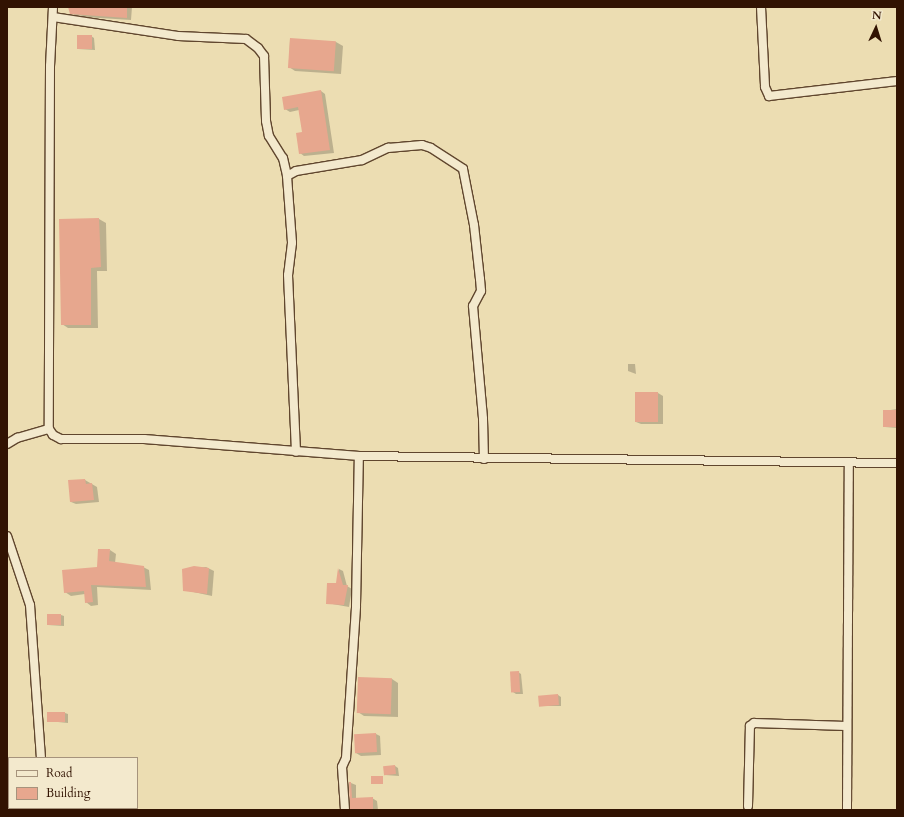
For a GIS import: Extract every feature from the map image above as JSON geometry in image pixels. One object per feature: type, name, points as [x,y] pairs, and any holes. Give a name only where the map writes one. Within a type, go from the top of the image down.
[{"type":"street","points":[[49,429],[50,66],[53,7]]},
{"type":"street","points":[[761,7],[765,87],[766,93],[769,96],[897,81]]},
{"type":"street","points":[[53,17],[178,36],[246,39],[258,48],[264,56],[266,121],[269,136],[283,158],[287,176],[292,243],[288,275],[296,452]]},
{"type":"street","points":[[287,176],[296,171],[362,160],[388,148],[422,145],[432,148],[463,169],[474,225],[481,291],[473,306],[483,419],[484,459]]},
{"type":"street","points":[[7,444],[17,438],[49,429]]},
{"type":"street","points":[[49,429],[61,439],[144,439],[359,456],[484,459],[897,463]]},
{"type":"street","points":[[345,810],[342,767],[346,758],[356,606],[359,456]]},
{"type":"street","points":[[847,810],[846,726],[849,462]]},
{"type":"street","points":[[7,536],[30,605],[41,757]]},
{"type":"street","points":[[748,806],[750,726],[754,723],[846,726]]},
{"type":"building","points":[[68,7],[127,7],[127,18],[70,14]]},
{"type":"building","points":[[77,35],[92,35],[92,49],[77,49]]},
{"type":"building","points":[[290,38],[336,41],[334,71],[288,68]]},
{"type":"building","points":[[321,90],[330,150],[299,154],[296,133],[302,132],[298,107],[284,110],[282,97]]},
{"type":"building","points":[[99,218],[101,267],[91,268],[91,325],[61,325],[59,219]]},
{"type":"building","points":[[635,392],[658,392],[658,422],[635,422]]},
{"type":"building","points":[[883,410],[897,410],[897,427],[883,427]]},
{"type":"building","points":[[85,479],[86,484],[92,483],[94,500],[70,502],[68,480]]},
{"type":"building","points":[[98,549],[110,549],[109,561],[144,566],[146,587],[91,585],[93,602],[85,603],[84,591],[64,593],[62,570],[97,567]]},
{"type":"building","points":[[194,566],[209,568],[207,594],[183,591],[182,569]]},
{"type":"building","points":[[338,568],[343,585],[348,585],[344,605],[326,604],[327,583],[336,583]]},
{"type":"building","points":[[47,614],[61,614],[61,625],[47,625]]},
{"type":"building","points":[[510,671],[519,671],[520,692],[511,692]]},
{"type":"building","points":[[358,677],[392,678],[391,714],[357,713]]},
{"type":"building","points":[[558,694],[559,705],[539,707],[538,696]]},
{"type":"building","points":[[47,712],[65,712],[65,722],[47,722]]},
{"type":"building","points":[[376,733],[377,752],[355,753],[354,734]]},
{"type":"building","points":[[395,765],[396,774],[384,775],[383,766]]},
{"type":"building","points":[[371,776],[383,776],[383,784],[371,784]]},
{"type":"building","points":[[349,782],[351,782],[352,798],[373,797],[373,810],[350,810]]}]
